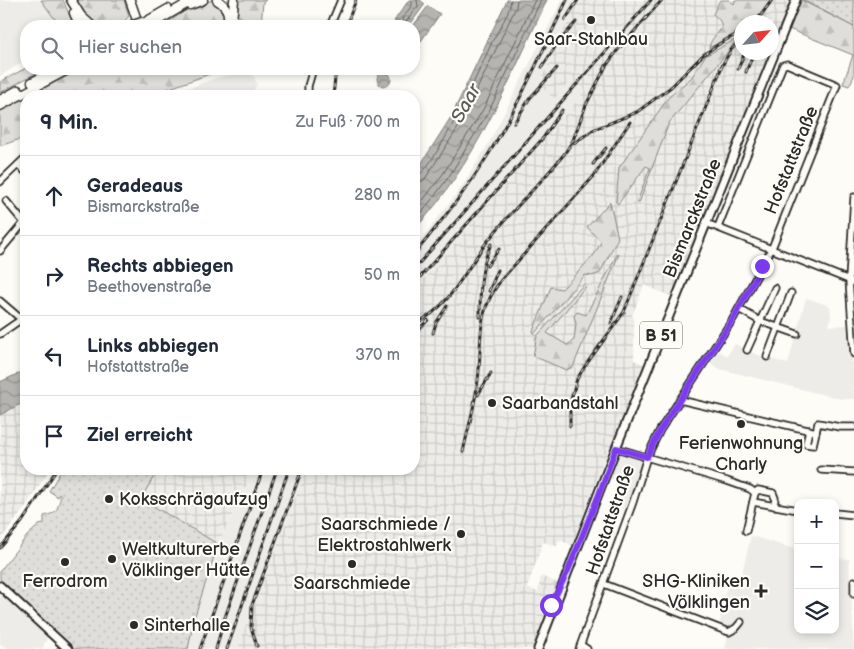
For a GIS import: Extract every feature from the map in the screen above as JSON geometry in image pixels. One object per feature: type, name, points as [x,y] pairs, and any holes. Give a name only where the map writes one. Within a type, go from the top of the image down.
[{"type":"highway","points":[[67,0],[77,20]]},
{"type":"highway","points":[[71,0],[80,16],[85,20]]},
{"type":"highway","points":[[130,0],[140,20]]},
{"type":"highway","points":[[130,0],[132,20]]},
{"type":"highway","points":[[150,20],[182,0]]},
{"type":"highway","points":[[167,15],[192,0]]},
{"type":"highway","points":[[154,20],[202,0]]},
{"type":"highway","points":[[218,0],[227,10],[227,20]]},
{"type":"highway","points":[[232,20],[234,0]]},
{"type":"highway","points":[[40,78],[45,75]]},
{"type":"highway","points":[[0,100],[46,75]]},
{"type":"highway","points":[[30,90],[58,75]]},
{"type":"highway","points":[[0,106],[20,95]]},
{"type":"main road","name":"Bismarckstraße","points":[[538,649],[616,448],[796,0]]},
{"type":"main road","name":"Bismarckstraße","points":[[534,649],[551,605],[567,573]]},
{"type":"main road","points":[[0,586],[68,649]]},
{"type":"street","points":[[333,20],[341,0]]},
{"type":"street","name":"Hofstattstraße","points":[[580,647],[633,502],[647,457],[660,430],[739,309],[772,248],[837,85],[787,64],[783,65]]},
{"type":"street","name":"Bismarckstraße","points":[[718,227],[783,65]]},
{"type":"street","points":[[308,90],[311,75]]},
{"type":"street","points":[[0,182],[18,165]]},
{"type":"street","points":[[854,197],[851,281],[854,354]]},
{"type":"street","points":[[6,201],[20,216]]},
{"type":"street","points":[[706,223],[851,281]]},
{"type":"street","points":[[0,251],[20,229]]},
{"type":"street","points":[[747,350],[775,288]]},
{"type":"street","points":[[767,357],[791,293]]},
{"type":"street","points":[[0,301],[20,314]]},
{"type":"street","points":[[739,309],[760,321],[797,334]]},
{"type":"street","points":[[0,334],[20,320]]},
{"type":"street","points":[[680,400],[816,432]]},
{"type":"street","points":[[809,430],[806,444],[813,445],[818,422],[840,427],[854,427]]},
{"type":"street","points":[[616,448],[727,481],[750,489],[754,493]]},
{"type":"street","points":[[821,470],[854,472]]},
{"type":"street","points":[[754,493],[758,490],[773,493],[775,498],[774,506]]},
{"type":"street","points":[[746,531],[754,493]]},
{"type":"street","points":[[753,502],[794,509]]},
{"type":"street","points":[[839,514],[854,515]]},
{"type":"street","points":[[854,581],[854,594]]},
{"type":"street","points":[[604,584],[729,632],[741,622]]},
{"type":"street","points":[[580,647],[587,649]]},
{"type":"shaded area","points":[[0,0],[41,0],[56,20],[20,20],[20,64],[0,76]]},
{"type":"shaded area","points":[[562,0],[578,0],[539,84],[569,82],[583,95],[420,284],[420,240],[461,188],[489,143]]},
{"type":"shaded area","points":[[578,0],[793,0],[779,34],[779,15],[734,15],[734,60],[768,60],[673,297],[644,285],[632,316],[634,317],[634,360],[646,365],[621,427],[607,452],[572,545],[559,540],[557,546],[543,542],[527,588],[538,592],[541,576],[558,583],[533,649],[238,649],[304,475],[420,475],[420,284],[582,95],[569,82],[554,99],[539,84]]},
{"type":"shaded area","points":[[226,75],[253,75],[257,84],[254,90],[186,90]]},
{"type":"shaded area","points":[[806,298],[830,306],[831,317],[829,326],[848,325],[854,380],[854,399],[841,399],[720,369],[710,363],[719,351],[727,356],[735,344],[755,354],[788,364]]},
{"type":"shaded area","points":[[20,404],[20,475],[46,475],[24,509],[0,540],[0,415]]},
{"type":"shaded area","points":[[619,450],[646,460],[629,510],[612,504],[619,482],[609,478]]},
{"type":"shaded area","points":[[155,475],[251,475],[218,544],[141,499]]},
{"type":"shaded area","points":[[251,475],[304,475],[238,649],[188,649],[194,619],[218,544]]},
{"type":"shaded area","name":"SHG-Kliniken Völklingen","points":[[751,536],[794,549],[794,634],[839,634],[839,558],[849,559],[854,649],[725,649],[728,637],[718,633],[728,575],[741,577]]},
{"type":"shaded area","points":[[0,579],[21,599],[16,605],[48,636],[42,649],[10,649],[0,644]]},
{"type":"green space","points":[[41,0],[63,0],[71,20],[56,20]]},
{"type":"green space","points":[[77,0],[124,0],[129,16],[126,20],[91,20]]},
{"type":"green space","points":[[212,0],[266,0],[263,2],[262,20],[171,20],[185,11]]},
{"type":"green space","points":[[720,0],[729,0],[734,4],[735,0],[772,0],[760,15],[734,15],[734,34],[709,48],[713,38],[721,28],[719,19],[713,14]]},
{"type":"green space","points":[[801,0],[854,27],[854,76],[849,86],[843,84],[853,55],[789,29]]},
{"type":"green space","points":[[803,0],[854,0],[854,27]]},
{"type":"green space","points":[[734,40],[734,44],[669,123],[639,203],[637,202],[650,168],[646,166],[618,204],[616,202],[619,168],[668,98],[692,77],[705,56]]},
{"type":"green space","points":[[20,71],[20,75],[32,75],[0,93],[0,82]]},
{"type":"green space","points":[[69,75],[207,75],[164,90],[40,90]]},
{"type":"green space","points":[[20,100],[20,139],[0,146],[0,111]]},
{"type":"green space","points":[[610,202],[618,238],[600,273],[592,276],[585,275],[534,334],[533,331],[551,287],[562,289],[594,255],[601,242],[587,227]]},
{"type":"green space","points":[[618,253],[573,367],[566,370],[533,356],[537,336],[585,283],[587,285],[547,333],[567,345],[574,340],[576,324],[574,316],[577,312],[586,315]]},
{"type":"green space","name":"Weltkulturerbe Völklinger Hütte","points":[[58,475],[155,475],[141,499],[218,544],[194,619],[188,649],[56,649],[63,639],[0,579],[0,571],[27,536],[39,525],[44,524],[44,516],[56,510],[61,496],[59,494],[58,497],[49,491]]},
{"type":"water","points":[[409,0],[420,0],[425,4],[413,20],[395,20]]},
{"type":"water","name":"Saar","points":[[507,0],[547,0],[504,91],[473,150],[455,178],[420,223],[420,166],[451,117]]},
{"type":"water","points":[[428,6],[440,14],[421,41],[420,20],[418,20]]},
{"type":"water","points":[[378,75],[391,76],[391,82],[387,86],[381,86],[377,82]]},
{"type":"water","points":[[20,373],[20,404],[0,415],[0,382]]},
{"type":"railway","points":[[348,20],[356,0]]},
{"type":"railway","points":[[420,248],[473,178],[505,126],[567,0]]},
{"type":"railway","points":[[565,20],[578,0]]},
{"type":"railway","points":[[420,262],[651,0]]},
{"type":"railway","points":[[420,321],[429,316],[449,296],[482,248],[565,153],[573,140],[586,105],[606,66],[662,0]]},
{"type":"railway","points":[[761,15],[772,0]]},
{"type":"railway","points":[[542,67],[557,44],[576,22]]},
{"type":"railway","points":[[574,143],[593,130],[637,112],[671,87],[703,55],[734,36]]},
{"type":"railway","points":[[720,69],[734,47]]},
{"type":"railway","points":[[738,69],[742,60]]},
{"type":"railway","points":[[746,72],[751,60]]},
{"type":"railway","points":[[570,426],[570,403],[577,379],[624,312],[723,64]]},
{"type":"railway","points":[[514,123],[530,98],[557,68]]},
{"type":"railway","points":[[334,90],[335,75]]},
{"type":"railway","points":[[420,277],[543,138],[562,110]]},
{"type":"railway","points":[[463,452],[477,389],[483,317],[492,293],[501,280],[594,176],[630,122]]},
{"type":"railway","points":[[593,164],[606,148]]},
{"type":"railway","points":[[480,317],[483,271],[491,244]]},
{"type":"railway","points":[[487,266],[499,249]]},
{"type":"railway","points":[[489,291],[498,270]]},
{"type":"railway","points":[[611,323],[622,297]]},
{"type":"railway","points":[[433,333],[436,323],[447,306]]},
{"type":"railway","points":[[420,328],[428,320]]},
{"type":"railway","points":[[478,395],[491,373]]},
{"type":"railway","points":[[0,548],[22,522],[53,475]]},
{"type":"railway","points":[[200,649],[261,475]]},
{"type":"railway","points":[[216,649],[223,623],[275,475]]},
{"type":"railway","points":[[227,649],[287,475]]},
{"type":"railway","points":[[257,646],[251,627],[252,605],[300,475]]},
{"type":"place","name":"Saar-Stahlbau","points":[[591,20]]},
{"type":"place","name":"Saarbandstahl","points":[[492,403]]},
{"type":"place","name":"Ferienwohnung Charly","points":[[741,424]]},
{"type":"place","name":"Koksschrägaufzug","points":[[109,499]]},
{"type":"place","name":"Saarschmiede / Elektrostahlwerk","points":[[461,534]]},
{"type":"place","name":"Weltkulturerbe Völklinger Hütte","points":[[112,559]]},
{"type":"place","name":"Ferrodrom","points":[[65,562]]},
{"type":"place","name":"Saarschmiede","points":[[352,564]]},
{"type":"place","name":"SHG-Kliniken Völklingen","points":[[761,591]]},
{"type":"place","name":"Sinterhalle","points":[[134,625]]},
{"type":"route","points":[[551,605],[567,573],[616,448],[647,457],[660,430],[733,319],[762,266]]}]
